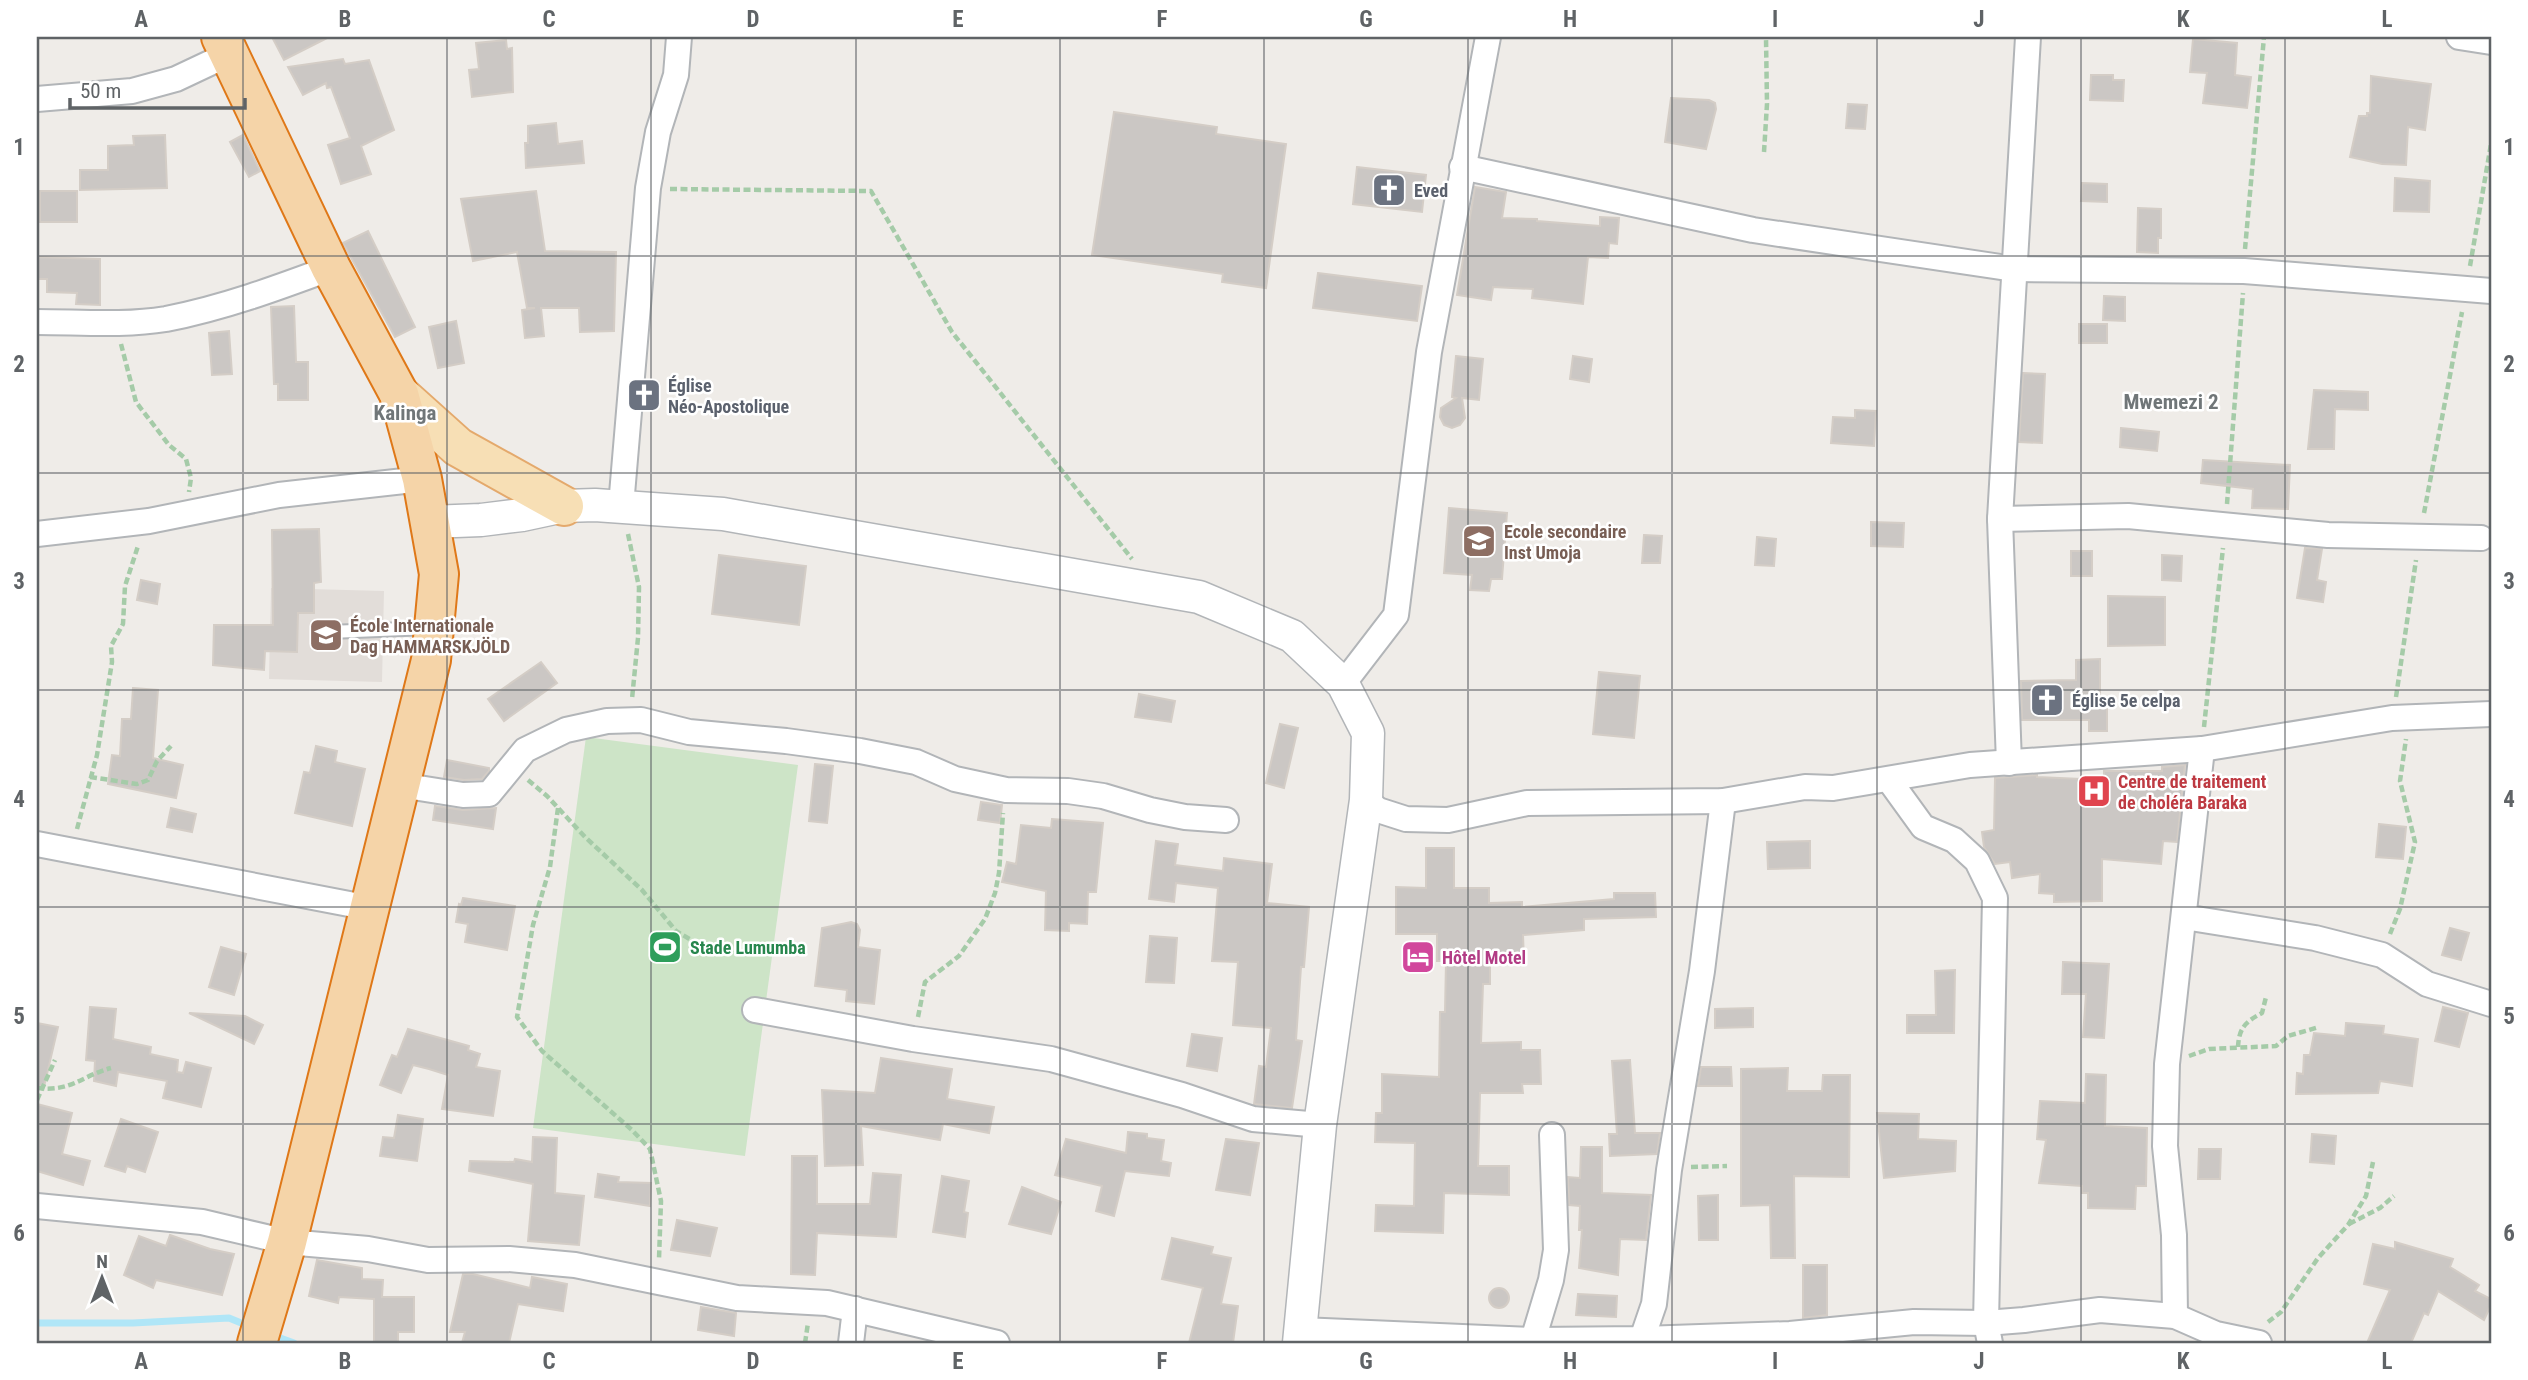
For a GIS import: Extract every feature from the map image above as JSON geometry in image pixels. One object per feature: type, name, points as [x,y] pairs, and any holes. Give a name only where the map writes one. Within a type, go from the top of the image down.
[{"type":"highway","points":[[225,45],[331,268],[399,394],[422,479],[439,574],[431,660],[287,1242],[257,1343]]},
{"type":"main road","points":[[399,394],[457,447],[564,506]]},
{"type":"street","points":[[621,506],[648,188],[659,132],[676,75],[679,37]]},
{"type":"street","points":[[1343,684],[1396,615],[1429,352],[1488,37]]},
{"type":"street","points":[[2009,763],[2000,519],[2028,37]]},
{"type":"street","points":[[2459,37],[2491,42]]},
{"type":"street","points":[[37,99],[132,91],[176,79],[225,45]]},
{"type":"street","points":[[1462,167],[1753,230],[2014,269],[2244,271],[2491,291]]},
{"type":"street","points":[[37,322],[115,323],[165,319],[247,299],[331,268]]},
{"type":"street","points":[[37,534],[149,521],[279,495],[422,479]]},
{"type":"street","points":[[430,522],[481,520],[564,506],[621,506],[723,514],[1199,597],[1292,636],[1343,684],[1368,733],[1366,800],[1320,1125],[1300,1336],[1640,1341],[1791,1339],[1914,1322],[1988,1333],[2024,1320],[2101,1310],[2175,1316],[2216,1334],[2252,1342]]},
{"type":"street","points":[[2000,519],[2129,516],[2328,535],[2480,538]]},
{"type":"street","points":[[1366,800],[1378,810],[1406,819],[1448,820],[1527,803],[1724,801],[1805,787],[1833,788],[1889,780],[1970,765],[2202,749],[2400,718],[2491,714]]},
{"type":"street","points":[[400,785],[463,795],[489,794],[524,750],[566,730],[607,721],[641,720],[689,732],[860,751],[916,762],[955,779],[1006,790],[1068,791],[1103,796],[1185,817],[1226,820]]},
{"type":"street","points":[[2175,1316],[2174,1236],[2165,1146],[2167,1064],[2202,749]]},
{"type":"street","points":[[1889,780],[1923,827],[1954,840],[1977,861],[1994,898],[1988,1333]]},
{"type":"street","points":[[1640,1341],[1654,1304],[1669,1170],[1702,971],[1724,801]]},
{"type":"street","points":[[37,844],[370,908]]},
{"type":"street","points":[[2184,917],[2315,938],[2382,955],[2427,984],[2491,1004]]},
{"type":"street","points":[[755,1010],[913,1039],[1051,1059],[1182,1095],[1253,1119],[1320,1125]]},
{"type":"street","points":[[1533,1340],[1551,1280],[1556,1250],[1552,1135]]},
{"type":"street","points":[[37,1206],[202,1222],[287,1242],[368,1250],[428,1260],[509,1259],[575,1265],[737,1298],[820,1303],[855,1309],[997,1343]]},
{"type":"street","points":[[851,1343],[855,1309]]},
{"type":"lane","points":[[329,632],[434,627]]},
{"type":"path","points":[[1764,152],[1767,104],[1766,37]]},
{"type":"path","points":[[2202,749],[2225,527],[2246,216],[2264,37]]},
{"type":"path","points":[[2382,955],[2400,909],[2415,842],[2399,781],[2400,718],[2420,537],[2491,144]]},
{"type":"path","points":[[648,188],[871,191],[952,332],[1156,589]]},
{"type":"path","points":[[115,323],[136,402],[169,445],[186,459],[191,478],[186,514]]},
{"type":"path","points":[[621,506],[639,587],[638,638],[630,720]]},
{"type":"path","points":[[73,850],[97,755],[112,662],[111,646],[123,624],[125,586],[134,554],[149,521]]},
{"type":"path","points":[[90,777],[137,784],[148,780],[157,761],[171,746]]},
{"type":"path","points":[[511,767],[558,808],[642,890],[676,931],[698,944]]},
{"type":"path","points":[[913,1039],[925,982],[959,956],[985,919],[995,893],[1006,790]]},
{"type":"path","points":[[558,808],[550,867],[533,925],[517,1017],[542,1051],[650,1149],[661,1201],[657,1282]]},
{"type":"path","points":[[2238,1047],[2239,1032],[2247,1021],[2262,1013],[2266,997]]},
{"type":"path","points":[[2167,1064],[2209,1049],[2276,1046],[2288,1036],[2319,1027]]},
{"type":"path","points":[[37,1100],[40,1088],[55,1060]]},
{"type":"path","points":[[40,1088],[77,1084],[95,1073],[111,1068]]},
{"type":"path","points":[[2252,1342],[2281,1312],[2318,1258],[2348,1225],[2366,1196],[2373,1162]]},
{"type":"path","points":[[1669,1170],[1678,1167],[1727,1166]]},
{"type":"path","points":[[2348,1225],[2380,1208],[2395,1195]]},
{"type":"shaded area","name":"École Internationale Dag HAMMARSKJÖLD","points":[[271,588],[384,591],[382,682],[269,679]]},
{"type":"green space","name":"Stade Lumumba","points":[[586,737],[798,765],[745,1156],[533,1128]]},
{"type":"building","points":[[272,37],[329,37],[284,60]]},
{"type":"building","points":[[2193,39],[2237,43],[2235,75],[2251,77],[2247,108],[2203,103],[2207,73],[2190,72]]},
{"type":"building","points":[[506,40],[507,49],[512,48],[513,92],[472,97],[469,70],[479,69],[476,43]]},
{"type":"building","points":[[343,59],[345,64],[369,60],[394,130],[361,146],[371,174],[341,184],[328,145],[350,138],[331,87],[327,88],[326,83],[303,95],[288,67]]},
{"type":"building","points":[[2091,75],[2113,75],[2113,80],[2124,80],[2123,101],[2090,100]]},
{"type":"building","points":[[2371,76],[2431,84],[2425,130],[2408,127],[2406,165],[2382,164],[2350,157],[2359,116],[2367,116],[2367,113],[2370,113]]},
{"type":"building","points":[[1671,98],[1709,100],[1715,103],[1716,109],[1706,149],[1665,142]]},
{"type":"building","points":[[1848,104],[1867,105],[1865,129],[1846,128]]},
{"type":"building","points":[[1114,112],[1217,127],[1216,134],[1286,144],[1266,288],[1222,282],[1223,274],[1092,255]]},
{"type":"building","points":[[556,123],[558,144],[582,141],[584,163],[526,168],[525,143],[528,143],[528,126]]},
{"type":"building","points":[[165,135],[167,188],[80,190],[80,170],[108,170],[108,146],[134,145],[133,136]]},
{"type":"building","points":[[243,135],[260,171],[249,177],[230,142]]},
{"type":"building","name":"Eved","points":[[1357,167],[1426,175],[1422,212],[1353,204]]},
{"type":"building","points":[[2395,178],[2430,181],[2429,212],[2394,211]]},
{"type":"building","points":[[2082,183],[2107,184],[2107,202],[2081,201]]},
{"type":"building","points":[[1475,187],[1506,192],[1502,218],[1600,226],[1600,217],[1619,218],[1617,244],[1609,243],[1608,258],[1588,257],[1583,304],[1532,298],[1533,289],[1493,287],[1491,300],[1457,295]]},
{"type":"building","points":[[40,191],[77,191],[77,222],[40,222]]},
{"type":"building","points":[[536,191],[545,251],[616,252],[614,331],[580,332],[579,308],[541,308],[544,336],[525,338],[522,310],[535,308],[527,308],[517,252],[473,261],[461,199]]},
{"type":"building","points":[[2138,208],[2161,209],[2158,253],[2137,252]]},
{"type":"building","points":[[368,231],[415,327],[395,337],[343,243]]},
{"type":"building","points":[[37,257],[100,259],[100,305],[76,304],[77,293],[47,292],[47,279],[37,279]]},
{"type":"building","points":[[1318,273],[1422,286],[1417,321],[1313,308]]},
{"type":"building","points":[[2104,296],[2125,297],[2125,321],[2103,320]]},
{"type":"building","points":[[294,306],[296,362],[308,362],[308,400],[278,400],[278,384],[274,384],[271,307]]},
{"type":"building","points":[[456,321],[464,363],[438,368],[429,327]]},
{"type":"building","points":[[2079,324],[2107,324],[2107,343],[2079,343]]},
{"type":"building","points":[[229,331],[232,374],[212,375],[209,333]]},
{"type":"building","points":[[1456,356],[1483,359],[1479,400],[1462,398],[1465,418],[1460,425],[1452,428],[1444,425],[1440,417],[1441,408],[1456,398],[1452,397]]},
{"type":"building","points":[[1573,356],[1592,359],[1589,382],[1570,379]]},
{"type":"building","points":[[2023,373],[2045,374],[2042,443],[2019,442]]},
{"type":"building","points":[[2314,390],[2368,392],[2368,410],[2335,409],[2334,449],[2308,449]]},
{"type":"building","points":[[1855,410],[1876,411],[1874,446],[1831,443],[1833,417],[1855,418]]},
{"type":"building","points":[[2121,428],[2159,432],[2157,451],[2120,447]]},
{"type":"building","points":[[2203,460],[2290,465],[2288,509],[2252,508],[2253,489],[2201,483]]},
{"type":"building","name":"Ecole secondaire Inst Umoja","points":[[1449,508],[1507,513],[1502,579],[1491,579],[1489,591],[1470,590],[1472,575],[1444,573]]},
{"type":"building","points":[[1871,522],[1904,523],[1903,547],[1871,546]]},
{"type":"building","points":[[319,529],[321,582],[314,583],[314,613],[298,613],[297,652],[265,651],[264,670],[213,665],[214,625],[273,625],[272,530]]},
{"type":"building","points":[[1644,535],[1662,536],[1660,563],[1642,563]]},
{"type":"building","points":[[1757,537],[1776,539],[1774,566],[1755,565]]},
{"type":"building","points":[[2305,548],[2322,549],[2317,580],[2326,582],[2323,602],[2297,598]]},
{"type":"building","points":[[2071,551],[2092,551],[2092,576],[2071,576]]},
{"type":"building","points":[[719,555],[806,566],[799,625],[712,614]]},
{"type":"building","points":[[2162,555],[2182,556],[2181,581],[2162,580]]},
{"type":"building","points":[[141,580],[160,584],[157,604],[137,600]]},
{"type":"building","points":[[2108,596],[2165,597],[2165,645],[2108,646]]},
{"type":"building","points":[[2100,659],[2100,701],[2107,701],[2107,731],[2089,731],[2089,720],[2022,720],[2021,681],[2076,680],[2076,660]]},
{"type":"building","points":[[541,662],[557,683],[504,721],[488,699]]},
{"type":"building","points":[[1599,672],[1640,676],[1634,738],[1593,734]]},
{"type":"building","points":[[133,688],[158,690],[153,758],[183,765],[176,798],[108,784],[112,755],[120,756],[122,719],[131,719]]},
{"type":"building","points":[[1139,694],[1175,701],[1171,722],[1135,717]]},
{"type":"building","points":[[1280,724],[1298,728],[1284,788],[1266,783]]},
{"type":"building","points":[[316,746],[337,751],[335,762],[365,769],[352,826],[295,813],[304,772],[310,773]]},
{"type":"building","points":[[447,760],[489,768],[489,771],[482,779],[444,777]]},
{"type":"building","points":[[815,764],[833,766],[827,823],[809,821]]},
{"type":"building","points":[[2185,765],[2177,842],[2163,841],[2161,864],[2102,859],[2102,901],[2054,902],[2054,894],[2039,893],[2040,874],[2012,878],[2010,862],[1995,864],[1984,847],[1982,832],[1994,830],[1995,778],[2037,775],[2104,780],[2104,771],[2162,771],[2162,767]]},
{"type":"building","points":[[981,802],[1002,805],[1000,823],[978,820]]},
{"type":"building","points":[[435,806],[463,810],[496,808],[493,829],[433,820]]},
{"type":"building","points":[[171,808],[196,814],[192,832],[167,827]]},
{"type":"building","points":[[1052,819],[1103,823],[1096,892],[1088,892],[1087,924],[1069,923],[1069,931],[1045,930],[1046,891],[1002,882],[1007,862],[1016,864],[1021,825],[1051,828]]},
{"type":"building","points":[[2379,824],[2406,827],[2403,859],[2376,857]]},
{"type":"building","points":[[1156,841],[1178,844],[1175,865],[1223,871],[1224,858],[1272,864],[1267,903],[1309,907],[1304,967],[1301,967],[1296,1040],[1302,1041],[1292,1108],[1254,1104],[1259,1066],[1266,1067],[1271,1028],[1233,1025],[1238,962],[1212,961],[1218,888],[1176,883],[1174,902],[1149,899]]},
{"type":"building","points":[[1810,841],[1810,868],[1768,869],[1767,842]]},
{"type":"building","points":[[1426,848],[1454,848],[1454,888],[1489,888],[1489,903],[1522,902],[1522,907],[1614,899],[1614,893],[1655,893],[1656,917],[1584,919],[1584,930],[1523,935],[1524,961],[1490,962],[1490,984],[1483,984],[1481,1043],[1521,1042],[1521,1050],[1540,1050],[1541,1084],[1522,1084],[1523,1093],[1480,1093],[1478,1166],[1509,1166],[1509,1195],[1444,1193],[1443,1233],[1375,1231],[1376,1205],[1414,1206],[1415,1143],[1375,1142],[1376,1113],[1382,1113],[1382,1074],[1439,1077],[1440,1012],[1445,1012],[1446,961],[1437,961],[1437,934],[1396,934],[1396,887],[1426,888]]},
{"type":"building","points":[[463,898],[515,906],[507,950],[465,942],[468,924],[456,922],[459,904],[461,905]]},
{"type":"building","points":[[851,922],[857,924],[860,930],[858,947],[880,950],[874,1004],[846,1001],[847,990],[815,986],[822,928]]},
{"type":"building","points":[[2450,928],[2469,933],[2461,960],[2442,955]]},
{"type":"building","points":[[1150,936],[1177,938],[1174,983],[1146,982]]},
{"type":"building","points":[[221,947],[246,954],[234,995],[209,987]]},
{"type":"building","points":[[2063,962],[2109,964],[2104,1038],[2083,1037],[2086,994],[2062,994]]},
{"type":"building","points":[[1955,970],[1954,1033],[1907,1033],[1907,1015],[1936,1015],[1935,971]]},
{"type":"building","points":[[90,1007],[116,1009],[113,1039],[151,1047],[150,1054],[178,1060],[177,1072],[183,1073],[186,1062],[211,1068],[201,1107],[163,1098],[167,1081],[118,1072],[116,1086],[94,1081],[95,1061],[86,1060]]},
{"type":"building","points":[[2443,1007],[2468,1013],[2459,1047],[2435,1041]]},
{"type":"building","points":[[1753,1008],[1753,1027],[1715,1028],[1715,1009]]},
{"type":"building","points":[[189,1013],[245,1016],[263,1025],[254,1044]]},
{"type":"building","points":[[37,1023],[58,1027],[44,1087],[37,1086]]},
{"type":"building","points":[[2346,1023],[2384,1026],[2383,1034],[2418,1039],[2412,1086],[2380,1081],[2378,1093],[2296,1094],[2297,1073],[2303,1074],[2304,1055],[2310,1055],[2314,1033],[2345,1036]]},
{"type":"building","points":[[408,1029],[469,1046],[468,1050],[480,1054],[476,1067],[500,1071],[493,1116],[442,1109],[448,1075],[429,1069],[413,1065],[401,1093],[380,1085],[392,1055],[397,1057]]},
{"type":"building","points":[[1192,1034],[1222,1038],[1217,1071],[1187,1066]]},
{"type":"building","points":[[881,1058],[952,1069],[947,1099],[994,1107],[989,1133],[943,1124],[940,1140],[861,1126],[863,1165],[825,1166],[822,1090],[875,1093]]},
{"type":"building","points":[[1630,1060],[1635,1133],[1660,1133],[1657,1154],[1610,1156],[1609,1134],[1617,1134],[1612,1061]]},
{"type":"building","points":[[1701,1067],[1731,1067],[1732,1086],[1698,1086]]},
{"type":"building","points":[[1788,1068],[1787,1091],[1822,1091],[1823,1075],[1850,1075],[1849,1177],[1794,1176],[1795,1258],[1771,1258],[1770,1205],[1741,1206],[1741,1069]]},
{"type":"building","points":[[2086,1074],[2106,1075],[2105,1126],[2147,1128],[2146,1186],[2136,1186],[2135,1209],[2088,1208],[2088,1193],[2082,1193],[2082,1186],[2039,1183],[2046,1140],[2037,1139],[2040,1101],[2085,1103]]},
{"type":"building","points":[[37,1104],[72,1113],[62,1154],[90,1161],[83,1185],[37,1171]]},
{"type":"building","points":[[1877,1113],[1919,1114],[1918,1139],[1956,1141],[1955,1171],[1884,1178]]},
{"type":"building","points":[[398,1115],[423,1119],[417,1161],[380,1156],[383,1137],[394,1138]]},
{"type":"building","points":[[121,1119],[158,1132],[145,1172],[127,1166],[125,1172],[105,1166]]},
{"type":"building","points":[[1128,1132],[1147,1134],[1147,1138],[1164,1140],[1161,1161],[1171,1163],[1169,1176],[1125,1171],[1114,1216],[1096,1211],[1102,1186],[1055,1175],[1066,1139],[1126,1153]]},
{"type":"building","points":[[2312,1134],[2336,1136],[2334,1164],[2310,1162]]},
{"type":"building","points":[[533,1137],[557,1138],[555,1193],[584,1196],[579,1245],[528,1241],[533,1184],[469,1171],[470,1161],[514,1162],[515,1159],[532,1162]]},
{"type":"building","points":[[1226,1139],[1259,1143],[1250,1195],[1216,1190]]},
{"type":"building","points":[[1581,1147],[1602,1147],[1602,1193],[1651,1195],[1646,1240],[1620,1239],[1618,1275],[1579,1268],[1582,1230],[1579,1230],[1580,1206],[1569,1205],[1568,1177],[1580,1178]]},
{"type":"building","points":[[2199,1149],[2221,1149],[2220,1179],[2198,1179]]},
{"type":"building","points":[[792,1156],[817,1156],[817,1204],[870,1204],[873,1173],[901,1175],[896,1237],[817,1233],[815,1275],[791,1274]]},
{"type":"building","points":[[598,1174],[619,1177],[618,1182],[651,1183],[650,1206],[595,1197]]},
{"type":"building","points":[[942,1176],[969,1181],[964,1212],[968,1213],[965,1237],[933,1232]]},
{"type":"building","points":[[1022,1187],[1061,1202],[1051,1234],[1009,1224]]},
{"type":"building","points":[[1718,1195],[1718,1240],[1699,1240],[1698,1196]]},
{"type":"building","points":[[677,1220],[717,1228],[710,1256],[671,1250]]},
{"type":"building","points":[[170,1235],[234,1254],[222,1295],[156,1280],[153,1288],[124,1275],[139,1236],[166,1246]]},
{"type":"building","points":[[1172,1238],[1213,1247],[1211,1254],[1231,1258],[1221,1304],[1238,1306],[1233,1343],[1189,1343],[1203,1288],[1162,1279]]},
{"type":"building","points":[[2395,1242],[2453,1259],[2450,1267],[2479,1285],[2475,1291],[2491,1299],[2484,1320],[2438,1291],[2428,1315],[2424,1313],[2411,1343],[2367,1343],[2390,1290],[2364,1284],[2373,1244],[2395,1249]]},
{"type":"building","points":[[317,1260],[362,1268],[362,1279],[383,1280],[382,1297],[414,1297],[414,1332],[398,1332],[398,1343],[374,1343],[374,1299],[339,1297],[338,1303],[309,1296]]},
{"type":"building","points":[[1803,1265],[1827,1265],[1827,1315],[1803,1318]]},
{"type":"building","points":[[463,1274],[530,1288],[532,1277],[567,1284],[563,1311],[518,1304],[509,1343],[462,1343],[465,1332],[450,1332]]},
{"type":"building","points":[[1499,1288],[1506,1291],[1509,1298],[1506,1305],[1499,1308],[1492,1305],[1489,1298],[1492,1291]]},
{"type":"building","points":[[1578,1294],[1617,1296],[1616,1317],[1576,1315]]},
{"type":"building","points":[[701,1307],[736,1313],[734,1336],[698,1330]]},
{"type":"waterway","points":[[37,1323],[133,1323],[229,1318],[251,1327]]},
{"type":"waterway","points":[[272,1335],[294,1343]]},
{"type":"place","name":"Eved","points":[[1389,190]]},
{"type":"place","name":"Église Néo-Apostolique","points":[[644,395]]},
{"type":"place","name":"Ecole secondaire Inst Umoja","points":[[1479,541]]},
{"type":"place","name":"École Internationale Dag HAMMARSKJÖLD","points":[[326,635]]},
{"type":"place","name":"Église 5e celpa","points":[[2047,700]]},
{"type":"place","name":"Centre de traitement de choléra Baraka","points":[[2094,791]]},
{"type":"place","name":"Stade Lumumba","points":[[665,947]]},
{"type":"place","name":"Hôtel Motel","points":[[1418,957]]},
{"type":"district","name":"Mwemezi 2","points":[[2171,402]]},
{"type":"district","name":"Kalinga","points":[[405,413]]}]
